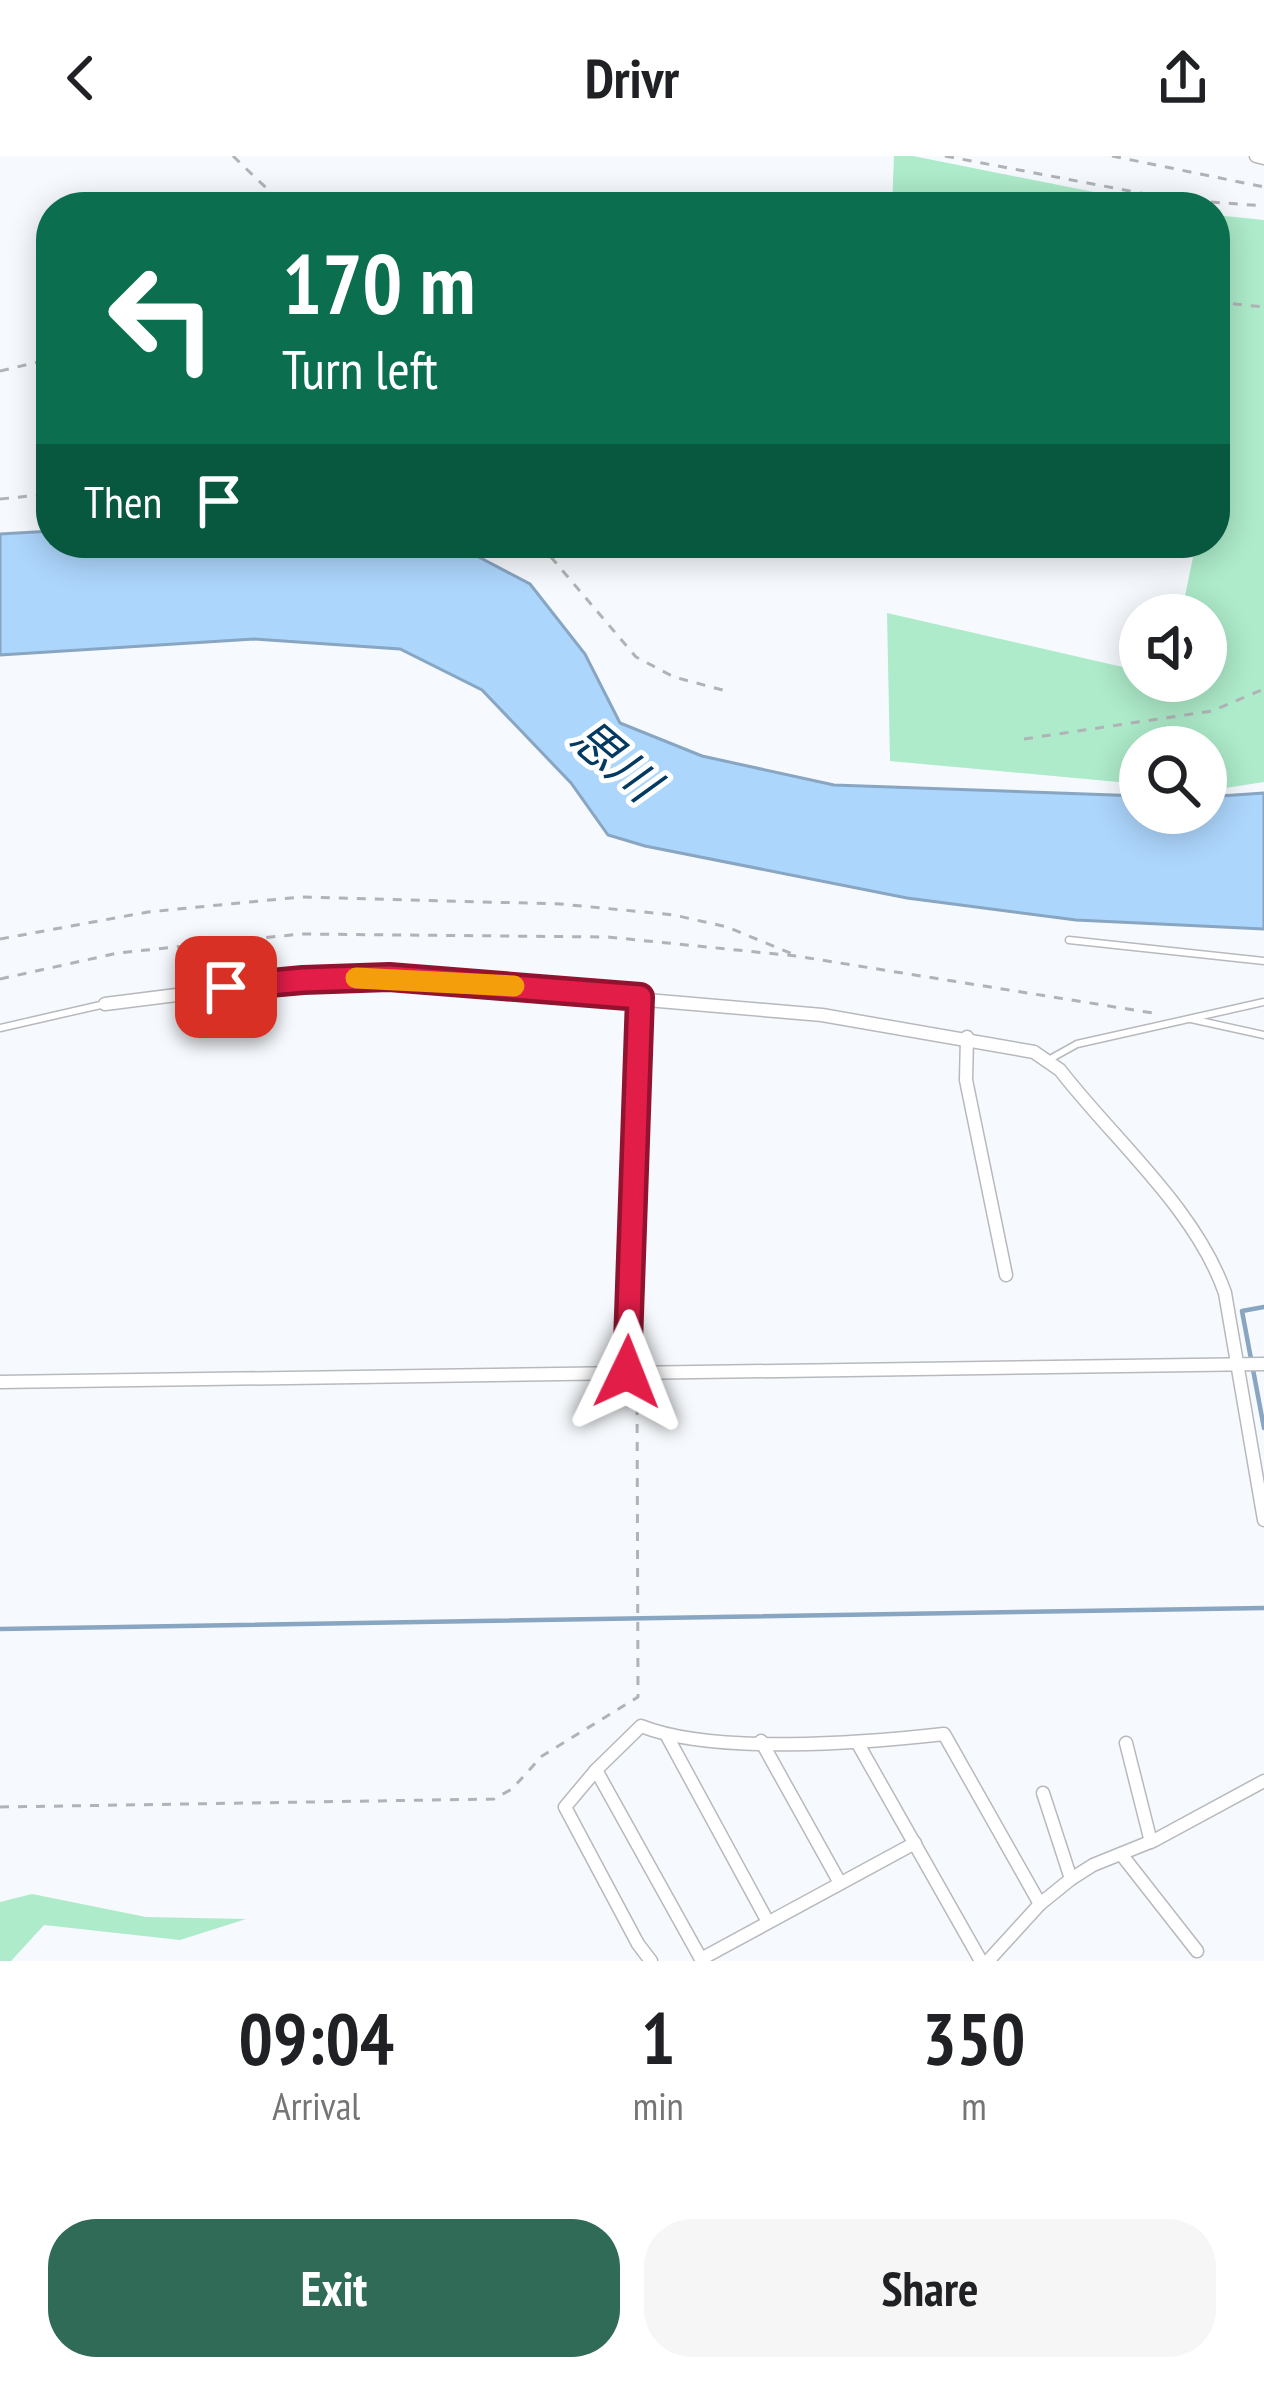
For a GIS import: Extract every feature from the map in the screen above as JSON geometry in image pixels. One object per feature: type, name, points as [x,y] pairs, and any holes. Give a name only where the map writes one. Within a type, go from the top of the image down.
[{"type":"street","points":[[105,1004],[303,980],[389,977],[822,1015],[1034,1052],[1050,1060],[1193,1229],[1214,1261],[1226,1293],[1264,1520]]},
{"type":"street","points":[[632,1372],[640,997]]},
{"type":"street","points":[[967,1037],[967,1080],[1006,1275]]},
{"type":"street","points":[[0,1382],[1264,1364]]},
{"type":"street","points":[[652,1961],[638,1944],[565,1807],[641,1726],[667,1736],[761,1742],[857,1742],[944,1734],[1040,1904]]},
{"type":"street","points":[[667,1736],[768,1922]]},
{"type":"street","points":[[761,1742],[840,1883]]},
{"type":"street","points":[[857,1742],[984,1961],[1071,1879],[1264,1781]]},
{"type":"street","points":[[1126,1743],[1151,1842]]},
{"type":"street","points":[[596,1770],[701,1959],[915,1844]]},
{"type":"street","points":[[1042,1793],[1071,1879]]},
{"type":"street","points":[[1121,1854],[1197,1952]]},
{"type":"lane","points":[[1069,940],[1264,961]]},
{"type":"lane","points":[[1050,1060],[1077,1044],[1264,1002]]},
{"type":"lane","points":[[0,1028],[105,1004]]},
{"type":"lane","points":[[1188,1018],[1264,1035]]},
{"type":"path","points":[[233,156],[270,192]]},
{"type":"path","points":[[945,156],[1135,192]]},
{"type":"path","points":[[1112,156],[1264,187]]},
{"type":"path","points":[[1230,203],[1264,206]]},
{"type":"path","points":[[1230,304],[1264,307]]},
{"type":"path","points":[[0,371],[36,363]]},
{"type":"path","points":[[0,500],[36,496]]},
{"type":"path","points":[[551,558],[636,657],[674,677],[730,692]]},
{"type":"path","points":[[1024,739],[1212,711],[1264,688]]},
{"type":"path","points":[[0,939],[148,912],[301,897],[365,898],[561,904],[674,915],[727,927],[796,956]]},
{"type":"path","points":[[0,979],[118,953],[300,934],[608,937],[796,956],[1188,1018]]},
{"type":"path","points":[[0,1807],[494,1799],[506,1794],[542,1756],[638,1697],[632,1372]]},
{"type":"green space","points":[[894,156],[913,156],[1094,192],[893,192]]},
{"type":"green space","points":[[1230,217],[1264,220],[1264,782],[1227,788],[1227,726],[1119,726],[1119,782],[890,761],[887,613],[1119,666],[1119,702],[1227,702],[1227,594],[1185,594],[1193,558],[1230,558]]},
{"type":"green space","points":[[32,1894],[146,1917],[246,1919],[180,1940],[44,1925],[11,1961],[0,1961],[0,1902]]},
{"type":"water","name":"思川","points":[[36,532],[36,558],[481,558],[530,584],[585,654],[620,723],[702,756],[834,785],[1119,795],[1119,834],[1227,834],[1227,796],[1264,793],[1264,929],[1076,920],[907,898],[608,835],[571,783],[482,690],[400,649],[254,639],[0,655],[0,534]]},
{"type":"waterway","points":[[1264,1307],[1242,1311],[1264,1428]]},
{"type":"waterway","points":[[0,1629],[1264,1608]]},
{"type":"slow traffic","points":[[356,978],[514,986]]},
{"type":"route","points":[[226,987],[389,977],[640,997],[627,1372]]}]
